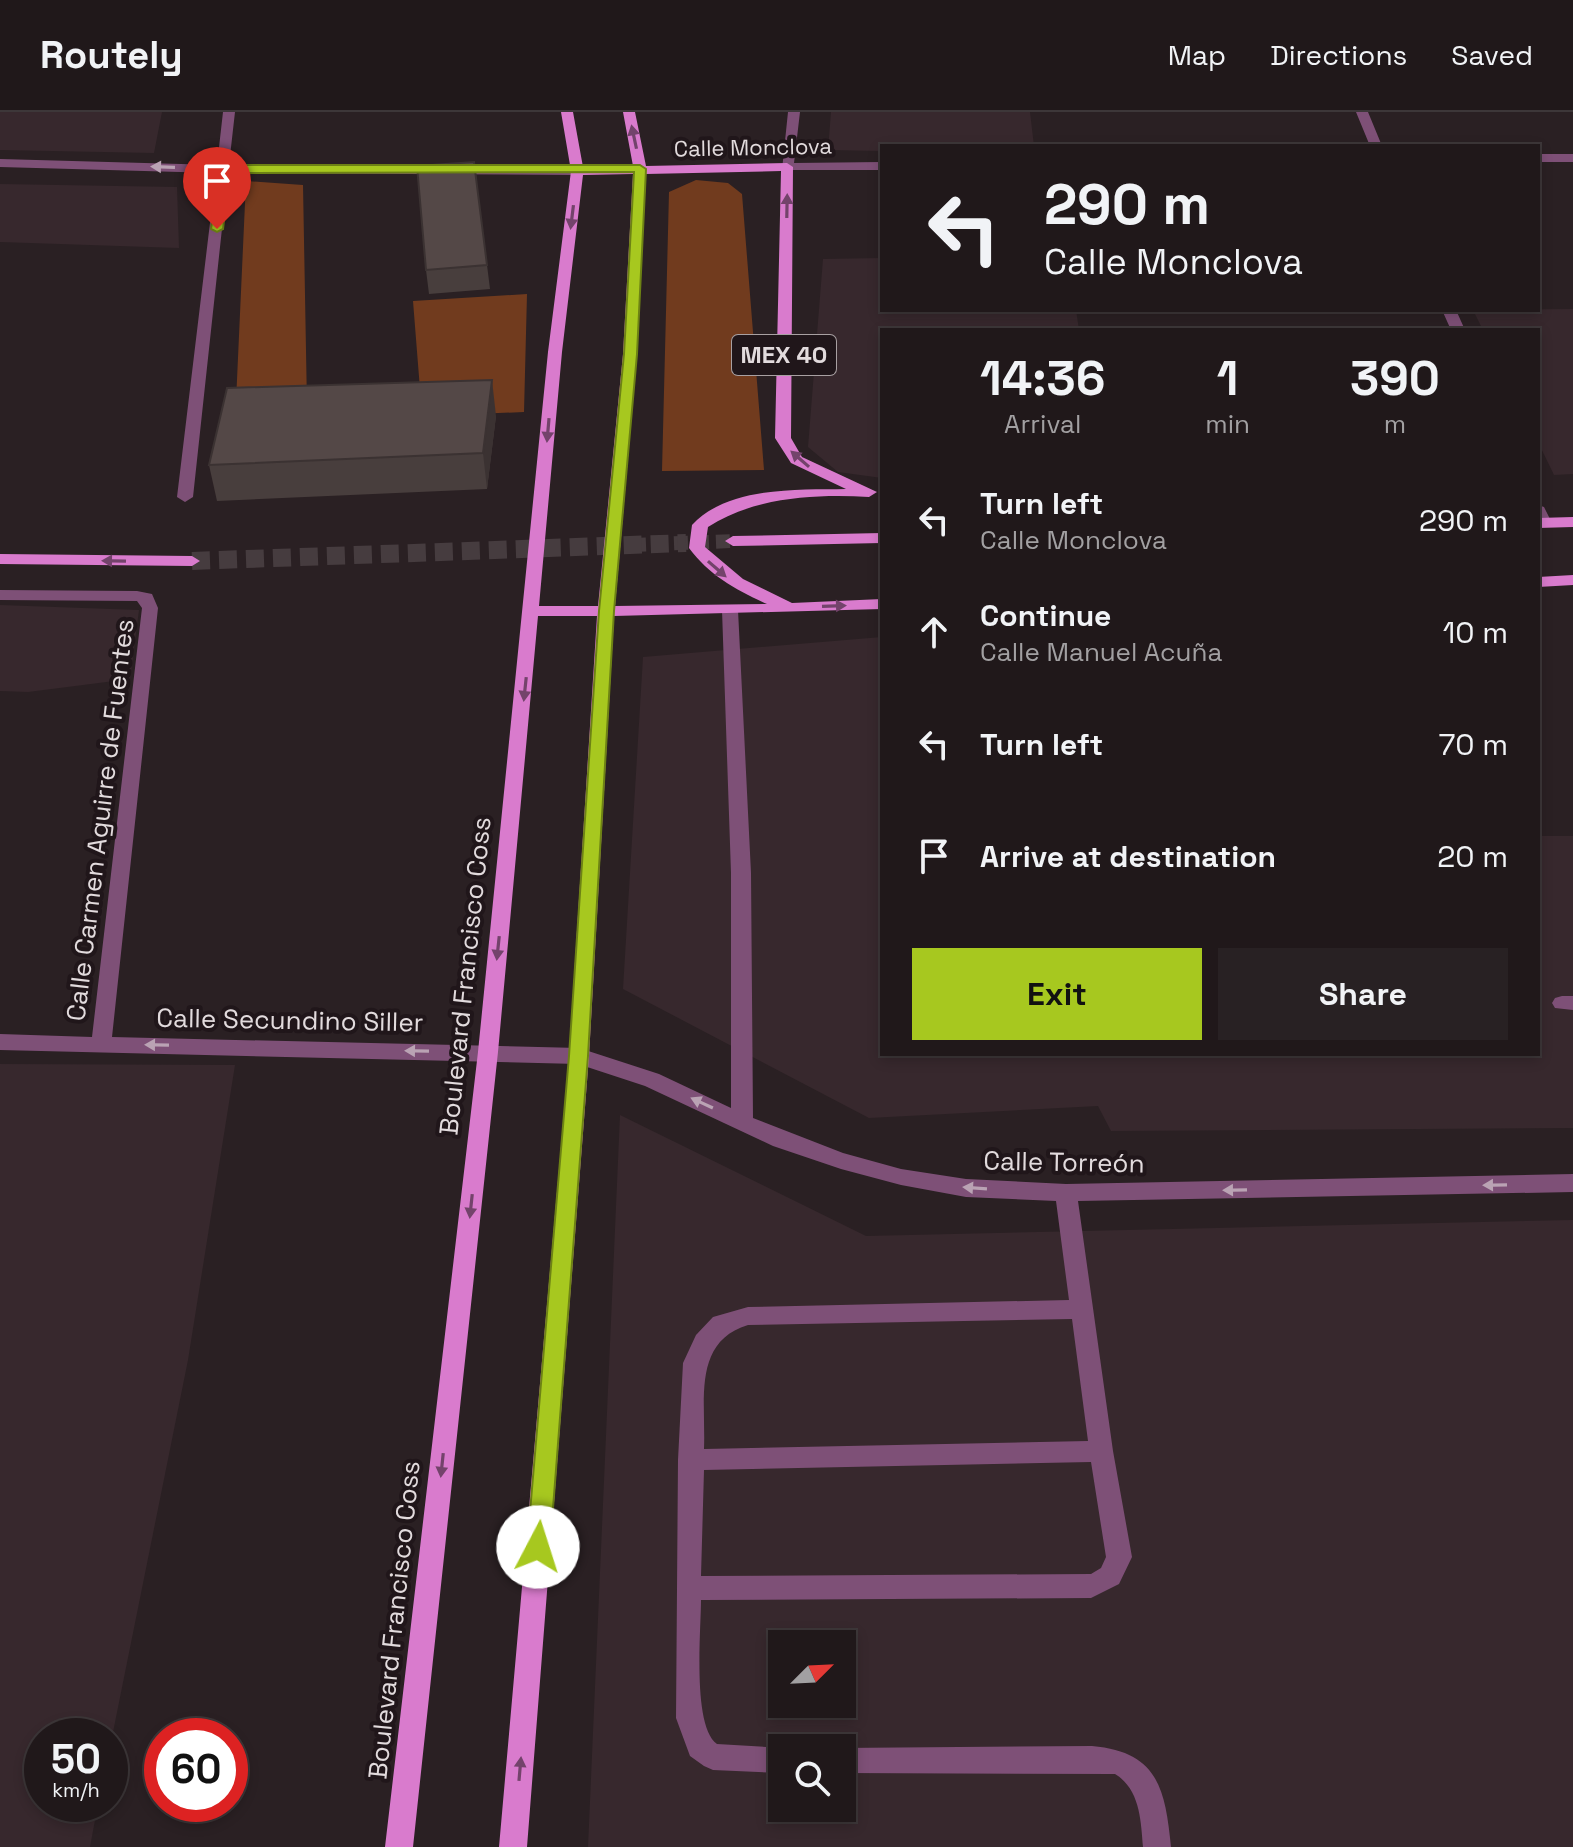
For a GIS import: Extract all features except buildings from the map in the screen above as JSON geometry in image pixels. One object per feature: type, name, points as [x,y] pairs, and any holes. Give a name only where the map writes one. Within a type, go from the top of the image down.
[{"type":"main road","name":"Boulevard Francisco Coss","points":[[399,1847],[488,1052],[555,352],[577,171],[567,112]]},
{"type":"main road","points":[[513,1847],[579,1056],[606,611],[630,354],[640,169],[629,112]]},
{"type":"main road","name":"Calle Monclova","points":[[577,171],[787,167]]},
{"type":"main road","name":"MEX 40","points":[[787,167],[783,438],[796,460],[825,475],[876,492]]},
{"type":"main road","points":[[791,607],[747,589],[716,571],[697,548],[700,525],[720,510],[746,500],[876,492]]},
{"type":"main road","points":[[1540,519],[1573,522]]},
{"type":"main road","points":[[733,541],[880,538]]},
{"type":"main road","points":[[0,559],[192,561]]},
{"type":"main road","points":[[1540,582],[1573,580]]},
{"type":"main road","points":[[532,611],[730,610],[880,604]]},
{"type":"street","points":[[185,497],[225,169],[229,112]]},
{"type":"street","points":[[787,167],[794,112]]},
{"type":"street","points":[[1362,112],[1375,144]]},
{"type":"street","points":[[1540,158],[1573,158]]},
{"type":"street","points":[[0,163],[225,169],[577,171]]},
{"type":"street","name":"Calle Monclova","points":[[787,167],[880,166]]},
{"type":"street","name":"Calle Carmen Aguirre de Fuentes","points":[[0,595],[137,596],[149,603],[101,1044]]},
{"type":"street","points":[[730,610],[741,873],[742,1122]]},
{"type":"street","name":"Calle Secundino Siller","points":[[0,1042],[579,1056]]},
{"type":"street","name":"Calle Torreón","points":[[579,1056],[652,1080],[742,1122],[841,1161],[901,1177],[966,1188],[1066,1193],[1573,1183]]},
{"type":"street","points":[[688,1588],[1091,1586],[1107,1580],[1114,1573],[1119,1557],[1101,1451],[1066,1193]]},
{"type":"street","points":[[768,1759],[713,1757],[699,1747],[689,1718],[690,1460],[695,1363],[704,1342],[721,1324],[748,1316],[1082,1309]]},
{"type":"street","points":[[690,1460],[1101,1451]]},
{"type":"street","points":[[856,1760],[1092,1759],[1121,1763],[1143,1782],[1154,1813],[1157,1847]]},
{"type":"shaded area","points":[[0,112],[162,112],[154,153],[0,150]]},
{"type":"shaded area","points":[[831,112],[1030,112],[1034,144],[880,144],[880,151],[828,150]]},
{"type":"shaded area","points":[[696,180],[728,183],[742,194],[764,470],[662,471],[669,192]]},
{"type":"shaded area","points":[[246,181],[303,185],[307,405],[421,402],[413,301],[527,294],[524,412],[235,424]]},
{"type":"shaded area","points":[[0,184],[177,187],[179,248],[0,242]]},
{"type":"shaded area","points":[[880,258],[880,312],[1076,312],[1079,328],[880,328],[880,478],[838,472],[808,447],[823,259]]},
{"type":"shaded area","points":[[1540,309],[1573,309],[1573,474],[1554,475],[1540,446],[1540,328],[1482,328],[1474,312],[1540,312]]},
{"type":"shaded area","points":[[0,605],[139,610],[130,679],[28,692],[0,691]]},
{"type":"shaded area","points":[[880,637],[880,1056],[1540,1056],[1540,836],[1573,836],[1573,1128],[1111,1131],[1098,1106],[869,1118],[623,989],[643,657]]},
{"type":"shaded area","points":[[0,1064],[235,1065],[188,1360],[116,1718],[24,1718],[24,1822],[95,1822],[90,1847],[0,1847]]},
{"type":"shaded area","points":[[620,1115],[866,1236],[1573,1220],[1573,1847],[588,1847]]},
{"type":"tunnel","points":[[642,545],[733,541]]},
{"type":"tunnel","points":[[642,545],[686,543]]},
{"type":"tunnel","points":[[632,545],[642,545]]},
{"type":"tunnel","points":[[192,561],[642,545]]},
{"type":"route","points":[[217,229],[225,169],[640,169],[630,354],[606,611],[579,1056],[538,1547]]}]
